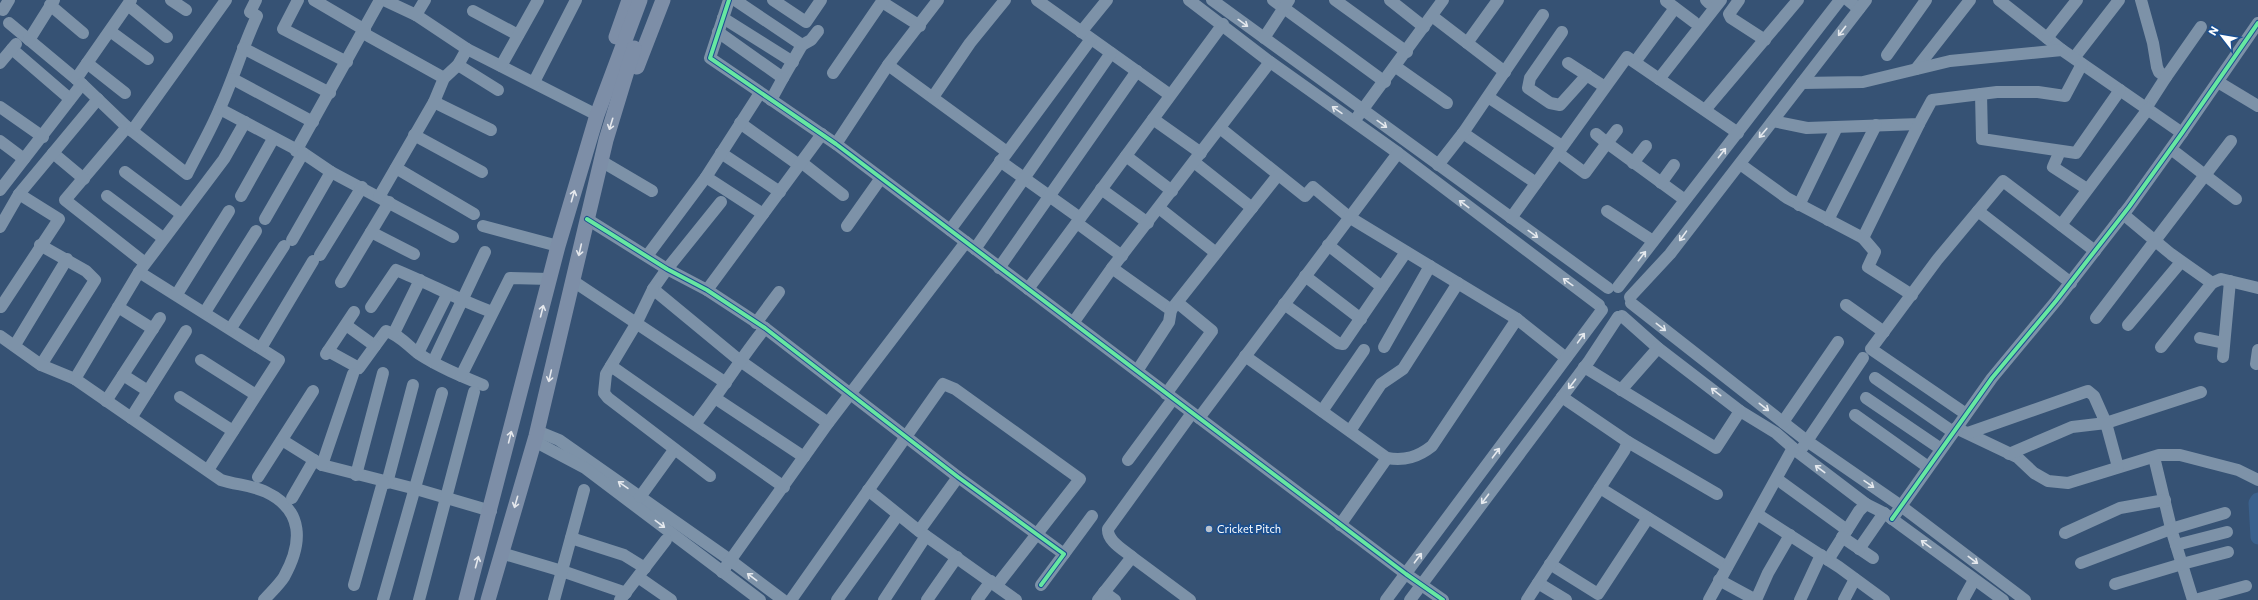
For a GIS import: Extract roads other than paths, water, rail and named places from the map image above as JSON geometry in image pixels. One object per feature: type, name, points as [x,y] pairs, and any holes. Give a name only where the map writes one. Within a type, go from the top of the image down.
[{"type":"main road","points":[[616,85],[605,70],[629,0]]},
{"type":"main road","points":[[488,600],[536,436],[601,161],[616,85],[640,0]]},
{"type":"main road","points":[[624,60],[651,0]]},
{"type":"main road","points":[[466,600],[491,511],[558,246],[597,115],[616,85],[634,74],[663,0]]},
{"type":"street","points":[[171,0],[186,10]]},
{"type":"street","points":[[208,470],[279,360],[177,294],[142,268],[66,200],[130,129],[226,0]]},
{"type":"street","points":[[9,23],[79,82],[130,129],[187,174],[220,109],[233,79],[243,48],[257,16],[250,12],[256,0]]},
{"type":"street","points":[[298,0],[283,29],[347,62]]},
{"type":"street","points":[[314,0],[444,78]]},
{"type":"street","points":[[265,219],[300,152],[313,122],[380,0]]},
{"type":"street","points":[[384,0],[416,15],[467,49],[597,115]]},
{"type":"street","points":[[416,15],[425,0]]},
{"type":"street","points":[[501,66],[538,0]]},
{"type":"street","points":[[534,82],[576,0]]},
{"type":"street","points":[[729,0],[710,58],[822,134],[882,178],[1195,416],[1420,585],[1443,600]]},
{"type":"street","points":[[735,0],[802,45]]},
{"type":"street","points":[[777,1],[806,22],[821,0]]},
{"type":"street","points":[[836,144],[888,65],[920,26],[938,0]]},
{"type":"street","points":[[933,97],[970,42],[1005,0]]},
{"type":"street","points":[[1037,0],[1170,95]]},
{"type":"street","points":[[1081,32],[1107,0]]},
{"type":"street","points":[[1189,0],[1223,24],[1270,62],[1398,153],[1601,307],[1608,316],[1620,317],[1740,411],[1776,433],[1796,451],[1866,504],[1888,516],[2003,600]]},
{"type":"street","points":[[1212,0],[1511,218],[1613,287],[1628,292],[1630,308],[1620,317],[1410,600]]},
{"type":"street","points":[[1273,0],[1287,4],[1385,82]]},
{"type":"street","points":[[1335,0],[1407,52]]},
{"type":"street","points":[[1390,0],[1424,27]]},
{"type":"street","points":[[1467,43],[1498,0]]},
{"type":"street","points":[[1739,0],[1729,14],[1731,18],[1765,40]]},
{"type":"street","points":[[1705,110],[1798,0]]},
{"type":"street","points":[[1386,600],[1566,358],[1601,307],[1601,295],[1613,287],[1653,241],[1840,0]]},
{"type":"street","points":[[1630,300],[1670,254],[1700,212],[1740,164],[1863,4],[1848,0]]},
{"type":"street","points":[[1887,55],[1929,0]]},
{"type":"street","points":[[1916,69],[1970,0]]},
{"type":"street","points":[[1999,0],[2062,50],[2182,133]]},
{"type":"street","points":[[2048,38],[2077,0]]},
{"type":"street","points":[[1863,238],[1932,100],[1981,94],[2038,92],[2065,96],[2078,61],[2119,0]]},
{"type":"street","points":[[2141,0],[2153,44],[2157,67],[2159,72],[2166,77]]},
{"type":"street","points":[[833,72],[883,1],[920,26]]},
{"type":"street","points":[[1354,122],[1407,52],[1432,16],[1439,1]]},
{"type":"street","points":[[1659,79],[1712,1]]},
{"type":"street","points":[[0,63],[12,49],[26,38],[52,3],[83,33]]},
{"type":"street","points":[[1,185],[43,137],[70,99],[87,63],[130,3],[167,37]]},
{"type":"street","points":[[1264,38],[1287,4]]},
{"type":"street","points":[[1635,62],[1671,4],[1694,22]]},
{"type":"street","points":[[473,11],[518,35]]},
{"type":"street","points":[[1438,165],[1488,97],[1542,15]]},
{"type":"street","points":[[1432,16],[1505,72]]},
{"type":"street","points":[[723,18],[793,62]]},
{"type":"street","points":[[1859,549],[1888,516],[1901,506],[1940,449],[1992,378],[2095,251],[2171,149],[2258,23]]},
{"type":"street","points":[[1028,289],[1223,24]]},
{"type":"street","points":[[2061,226],[2147,109],[2166,77],[2201,28]]},
{"type":"street","points":[[110,31],[148,59]]},
{"type":"street","points":[[771,100],[802,45],[811,40],[818,31]]},
{"type":"street","points":[[718,32],[783,78]]},
{"type":"street","points":[[1562,32],[1530,78],[1527,83],[1528,88],[1550,103],[1560,105],[1587,75]]},
{"type":"street","points":[[950,230],[1091,39]]},
{"type":"street","points":[[243,48],[330,93]]},
{"type":"street","points":[[12,49],[70,99]]},
{"type":"street","points":[[342,282],[371,232],[396,168],[434,102],[444,78],[458,65],[467,49]]},
{"type":"street","points":[[1802,83],[1863,82],[1950,60],[2062,50]]},
{"type":"street","points":[[975,249],[1111,53]]},
{"type":"street","points":[[1511,218],[1627,57],[1738,132]]},
{"type":"street","points":[[1073,323],[1112,268],[1270,62]]},
{"type":"street","points":[[87,63],[125,93]]},
{"type":"street","points":[[1568,63],[1605,87]]},
{"type":"street","points":[[458,65],[498,90]]},
{"type":"street","points":[[888,65],[933,97],[1004,156],[1024,178],[1079,220],[1122,256]]},
{"type":"street","points":[[1396,67],[1447,103]]},
{"type":"street","points":[[999,268],[1050,197],[1136,71]]},
{"type":"street","points":[[233,79],[313,122]]},
{"type":"street","points":[[2218,82],[2258,106]]},
{"type":"street","points":[[1981,94],[1982,139],[2076,153],[2120,90]]},
{"type":"street","points":[[647,256],[706,177],[760,93]]},
{"type":"street","points":[[1488,97],[1560,150],[1590,176],[1607,143],[1617,130]]},
{"type":"street","points":[[0,227],[19,194],[98,99]]},
{"type":"street","points":[[434,102],[491,130]]},
{"type":"street","points":[[0,107],[43,137]]},
{"type":"street","points":[[220,109],[300,152],[331,172],[362,187],[453,237]]},
{"type":"street","points":[[1153,119],[1252,208]]},
{"type":"street","points":[[1773,121],[1807,128],[1919,124]]},
{"type":"street","points":[[75,379],[142,268],[181,214],[224,159],[245,122]]},
{"type":"street","points":[[740,123],[843,195]]},
{"type":"street","points":[[1828,220],[1876,126]]},
{"type":"street","points":[[1799,205],[1836,127]]},
{"type":"street","points":[[1220,128],[1305,196],[1313,187],[1349,218],[1517,319],[1566,358]]},
{"type":"street","points":[[1463,133],[1536,182]]},
{"type":"street","points":[[707,290],[822,134]]},
{"type":"street","points":[[1596,134],[1633,163],[1685,200]]},
{"type":"street","points":[[414,135],[482,172]]},
{"type":"street","points":[[241,196],[274,139]]},
{"type":"street","points":[[0,141],[24,159]]},
{"type":"street","points":[[2096,318],[2231,141]]},
{"type":"street","points":[[1633,163],[1646,146]]},
{"type":"street","points":[[2171,149],[2204,176],[2236,199]]},
{"type":"street","points":[[2060,151],[2053,167],[2087,189]]},
{"type":"street","points":[[53,153],[84,179]]},
{"type":"street","points":[[721,153],[780,192]]},
{"type":"street","points":[[1190,600],[1111,540],[1108,534],[1108,529],[1195,416],[1246,356],[1398,153]]},
{"type":"street","points":[[1126,156],[1172,190]]},
{"type":"street","points":[[601,161],[652,191]]},
{"type":"street","points":[[1740,164],[1787,198],[1863,238],[1875,252],[1868,266],[1912,295]]},
{"type":"street","points":[[1661,183],[1674,165]]},
{"type":"street","points":[[396,168],[474,214]]},
{"type":"street","points":[[125,172],[181,214]]},
{"type":"street","points":[[231,328],[288,243],[331,172]]},
{"type":"street","points":[[1137,371],[1169,322],[1174,307],[1278,175]]},
{"type":"street","points":[[706,177],[763,214]]},
{"type":"street","points":[[847,226],[882,178]]},
{"type":"street","points":[[1966,414],[1871,349],[1937,260],[2003,181],[2095,251]]},
{"type":"street","points":[[261,348],[316,258],[362,187]]},
{"type":"street","points":[[1101,189],[1148,223]]},
{"type":"street","points":[[1,307],[40,245],[59,219],[19,194]]},
{"type":"street","points":[[107,196],[163,238]]},
{"type":"street","points":[[710,476],[674,450],[608,398],[604,393],[604,382],[611,366],[636,324],[654,289],[667,269],[721,202]]},
{"type":"street","points":[[1159,208],[1216,253]]},
{"type":"street","points":[[177,294],[229,211]]},
{"type":"street","points":[[1607,211],[1653,241]]},
{"type":"street","points":[[1978,211],[2070,283]]},
{"type":"street","points":[[2123,214],[2181,262],[2212,283]]},
{"type":"street","points":[[587,219],[667,269],[707,290],[761,325],[958,477],[1064,554]]},
{"type":"street","points":[[483,226],[558,246]]},
{"type":"street","points":[[205,312],[256,231]]},
{"type":"street","points":[[371,232],[414,254]]},
{"type":"street","points":[[722,572],[784,487],[828,423],[966,242]]},
{"type":"street","points":[[40,245],[67,259],[92,275],[95,280],[41,365]]},
{"type":"street","points":[[1328,245],[1382,287]]},
{"type":"street","points":[[433,362],[485,252]]},
{"type":"street","points":[[1284,304],[1338,343],[1343,344],[1406,252]]},
{"type":"street","points":[[15,345],[67,259]]},
{"type":"street","points":[[2128,325],[2181,262]]},
{"type":"street","points":[[1384,347],[1430,266]]},
{"type":"street","points":[[1112,268],[1212,331],[1128,460]]},
{"type":"street","points":[[371,307],[396,270],[420,280],[447,295],[492,312]]},
{"type":"street","points":[[1305,276],[1361,319]]},
{"type":"street","points":[[461,376],[510,278],[550,279]]},
{"type":"street","points":[[2161,347],[2212,283],[2221,279],[2258,288]]},
{"type":"street","points":[[394,333],[420,280]]},
{"type":"street","points":[[573,281],[726,383]]},
{"type":"street","points":[[2223,356],[2230,281]]},
{"type":"street","points":[[1350,431],[1381,384],[1403,369],[1458,283]]},
{"type":"street","points":[[654,289],[739,360],[828,423]]},
{"type":"street","points":[[695,424],[726,383],[779,292]]},
{"type":"street","points":[[418,353],[447,295]]},
{"type":"street","points":[[1630,300],[1808,441],[1901,506],[2025,600]]},
{"type":"street","points":[[1846,305],[1884,332]]},
{"type":"street","points":[[118,307],[153,328]]},
{"type":"street","points":[[354,312],[327,353],[359,368],[386,331],[394,333],[418,353],[461,376],[479,389],[419,600]]},
{"type":"street","points":[[106,401],[160,318]]},
{"type":"street","points":[[1246,356],[1387,458],[1400,461],[1421,454],[1432,446],[1517,319]]},
{"type":"street","points":[[346,325],[375,346]]},
{"type":"street","points":[[131,418],[186,331]]},
{"type":"street","points":[[0,336],[15,345],[41,365],[75,379],[221,480],[266,492],[287,505],[297,522],[296,548],[284,577],[264,600]]},
{"type":"street","points":[[2200,338],[2224,344]]},
{"type":"street","points":[[1783,422],[1838,342]]},
{"type":"street","points":[[1621,390],[1658,348]]},
{"type":"street","points":[[1322,411],[1364,350]]},
{"type":"street","points":[[2256,364],[2258,350]]},
{"type":"street","points":[[1709,600],[1777,479],[1796,451],[1808,441],[1863,358]]},
{"type":"street","points":[[201,360],[256,394]]},
{"type":"street","points":[[611,366],[784,487]]},
{"type":"street","points":[[1584,367],[1716,448],[1740,411]]},
{"type":"street","points":[[356,475],[383,372]]},
{"type":"street","points":[[292,498],[318,463],[353,374]]},
{"type":"street","points":[[123,375],[148,391]]},
{"type":"street","points":[[1875,378],[1954,430],[1968,433],[2009,454],[2048,481],[2068,483],[2154,456],[2180,455],[2238,470],[2255,478]]},
{"type":"street","points":[[791,600],[943,384],[955,389],[1080,479],[1036,535],[994,583],[976,600]]},
{"type":"street","points":[[354,585],[413,385]]},
{"type":"street","points":[[258,477],[313,391]]},
{"type":"street","points":[[1968,433],[2088,391],[2094,396],[2106,423],[2118,467]]},
{"type":"street","points":[[2009,454],[2072,427],[2106,423],[2201,392]]},
{"type":"street","points":[[383,600],[416,489],[442,393]]},
{"type":"street","points":[[180,397],[233,431]]},
{"type":"street","points":[[1562,397],[1628,442],[1717,494]]},
{"type":"street","points":[[716,398],[804,457]]},
{"type":"street","points":[[1866,398],[1940,449]]},
{"type":"street","points":[[1855,415],[1928,467]]},
{"type":"street","points":[[536,436],[559,440],[730,560],[783,600]]},
{"type":"street","points":[[536,436],[585,468],[759,600]]},
{"type":"street","points":[[282,440],[318,463],[356,475],[416,489],[491,511]]},
{"type":"street","points":[[1527,600],[1624,451],[1628,442]]},
{"type":"street","points":[[640,497],[674,450]]},
{"type":"street","points":[[2154,456],[2171,529],[2194,600],[2246,586]]},
{"type":"street","points":[[1340,524],[1387,458]]},
{"type":"street","points":[[884,600],[958,477]]},
{"type":"street","points":[[1777,479],[1844,534],[1859,549],[1873,558]]},
{"type":"street","points":[[1600,488],[1727,567]]},
{"type":"street","points":[[554,600],[584,490]]},
{"type":"street","points":[[868,490],[923,534],[1016,600]]},
{"type":"street","points":[[2065,533],[2120,508],[2165,500]]},
{"type":"street","points":[[1800,600],[1824,558],[1844,534],[1859,511],[1866,504]]},
{"type":"street","points":[[2081,563],[2117,552],[2171,529],[2225,513]]},
{"type":"street","points":[[1757,514],[1855,579],[1883,600]]},
{"type":"street","points":[[837,600],[898,515]]},
{"type":"street","points":[[1041,585],[1092,516]]},
{"type":"street","points":[[1550,564],[1596,597],[1648,518]]},
{"type":"street","points":[[2176,545],[2226,532]]},
{"type":"street","points":[[1720,580],[1756,600],[1768,573],[1790,535]]},
{"type":"street","points":[[570,538],[624,555],[641,573],[671,600]]},
{"type":"street","points":[[501,553],[562,570],[623,596],[666,540]]},
{"type":"street","points":[[2116,584],[2228,552]]},
{"type":"street","points":[[927,600],[957,557]]},
{"type":"street","points":[[1115,600],[1101,596],[1132,557]]},
{"type":"street","points":[[1844,600],[1855,579]]},
{"type":"street","points":[[1963,600],[1974,580]]},
{"type":"street","points":[[1538,583],[1566,600]]},
{"type":"waterway","points":[[2258,500],[2256,503],[2258,537]]},
{"type":"place","name":"Cricket Pitch","points":[[1209,529]]}]
